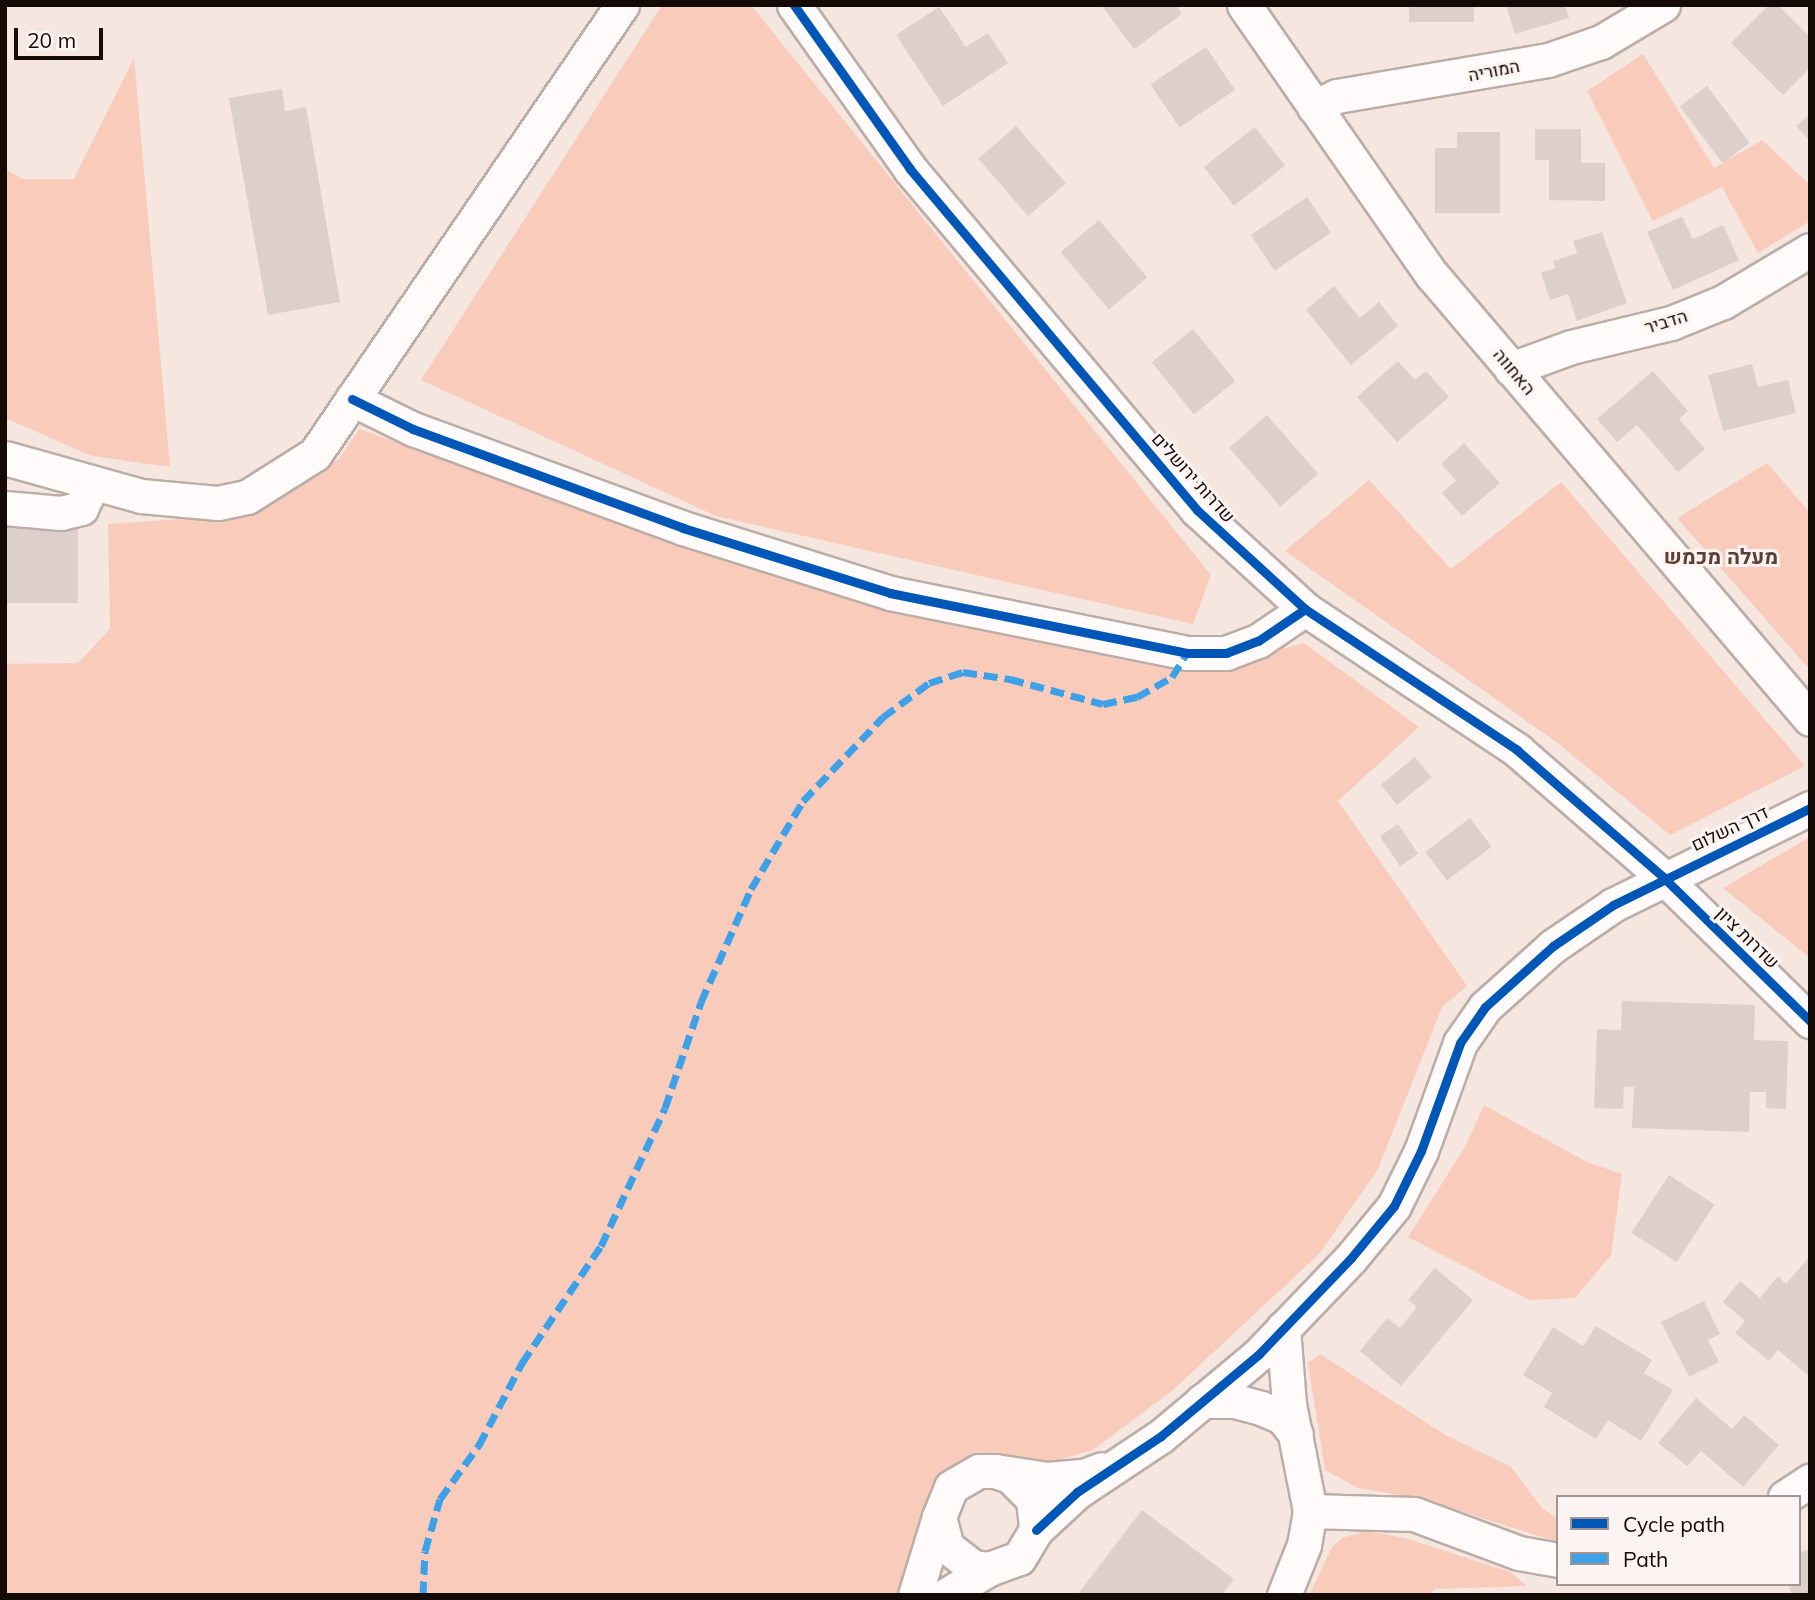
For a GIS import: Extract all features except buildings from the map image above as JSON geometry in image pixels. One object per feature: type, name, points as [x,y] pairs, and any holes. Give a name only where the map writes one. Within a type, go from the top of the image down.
[{"type":"street","points":[[5,457],[93,483],[182,503],[247,497],[315,454],[622,5]]},
{"type":"street","name":"שדרות ירושלים","points":[[794,5],[903,159],[1196,510],[1305,609],[1517,750],[1663,877]]},
{"type":"street","name":"האחווה","points":[[1244,5],[1432,275],[1810,719]]},
{"type":"street","name":"המוריה","points":[[1314,107],[1337,96],[1548,60],[1601,42],[1663,5]]},
{"type":"street","name":"הדביר","points":[[1511,369],[1571,347],[1671,323],[1723,302],[1810,250]]},
{"type":"street","points":[[352,398],[413,429],[671,523],[890,593],[1187,653],[1226,653],[1258,641],[1305,609]]},
{"type":"street","points":[[5,508],[61,513],[81,508],[93,483]]},
{"type":"street","name":"דרך השלום","points":[[1114,1464],[1161,1436],[1283,1328],[1394,1206],[1421,1152],[1460,1043],[1485,1007],[1553,946],[1663,877],[1810,808]]},
{"type":"street","name":"שדרות ציון","points":[[1663,877],[1810,1021]]},
{"type":"street","points":[[1283,1328],[1296,1434],[1310,1511],[1304,1545],[1284,1595]]},
{"type":"street","points":[[1202,1401],[1235,1401],[1261,1408],[1282,1417],[1296,1434]]},
{"type":"street","points":[[915,1595],[942,1501],[963,1477],[995,1471],[1047,1479],[1084,1476],[1114,1464]]},
{"type":"street","points":[[946,1595],[989,1569],[1019,1558],[1036,1530],[1114,1464]]},
{"type":"street","points":[[995,1471],[1017,1480],[1033,1499],[1036,1530]]},
{"type":"street","points":[[1788,1495],[1810,1481]]},
{"type":"street","points":[[1310,1511],[1414,1514],[1519,1553],[1556,1560]]},
{"type":"street","points":[[939,1517],[947,1547],[973,1567],[989,1569]]},
{"type":"shaded area","points":[[662,5],[751,5],[1211,575],[1193,624],[716,516],[421,380]]},
{"type":"shaded area","points":[[1643,54],[1714,168],[1762,140],[1810,185],[1810,221],[1758,253],[1722,187],[1653,221],[1587,91]]},
{"type":"shaded area","points":[[134,58],[170,467],[92,456],[5,418],[5,169],[22,179],[74,179]]},
{"type":"shaded area","points":[[359,429],[788,580],[1142,661],[1226,665],[1304,643],[1419,727],[1338,801],[1467,986],[1442,1007],[1378,1169],[1320,1253],[1173,1390],[1093,1450],[1033,1467],[1003,1460],[924,1514],[898,1595],[5,1595],[5,664],[78,663],[110,629],[108,524],[243,515],[339,459]]},
{"type":"shaded area","points":[[1767,463],[1810,513],[1810,670],[1677,518]]},
{"type":"shaded area","points":[[1369,480],[1451,569],[1561,482],[1805,766],[1670,835],[1555,741],[1285,551]]},
{"type":"shaded area","points":[[1810,837],[1810,958],[1723,888]]},
{"type":"shaded area","points":[[1484,1105],[1587,1162],[1622,1174],[1611,1255],[1575,1298],[1529,1300],[1408,1237],[1465,1147]]},
{"type":"shaded area","points":[[1320,1354],[1444,1434],[1511,1467],[1542,1508],[1556,1518],[1556,1541],[1422,1499],[1358,1488],[1325,1470],[1308,1363]]},
{"type":"shaded area","points":[[1367,1531],[1405,1538],[1510,1572],[1527,1586],[1435,1589],[1427,1595],[1309,1595],[1332,1547],[1342,1538]]},
{"type":"marked path","points":[[423,1595],[425,1551],[440,1499],[479,1445],[522,1363],[601,1246],[665,1108],[701,1002],[751,889],[803,801],[883,717],[929,683],[963,672],[1010,679],[1103,704],[1137,697],[1172,677],[1187,653]]},
{"type":"cycle path","points":[[794,5],[910,169],[1197,510],[1305,609],[1517,750],[1663,877],[1810,1021]]},
{"type":"cycle path","points":[[352,399],[413,429],[683,528],[890,593],[1187,653],[1226,653],[1258,641],[1305,609]]},
{"type":"cycle path","points":[[1036,1530],[1077,1492],[1161,1436],[1259,1354],[1351,1258],[1394,1206],[1421,1151],[1460,1043],[1485,1007],[1553,946],[1613,905],[1810,808]]},
{"type":"district","name":"מעלה מכמש","points":[[1721,556]]}]
